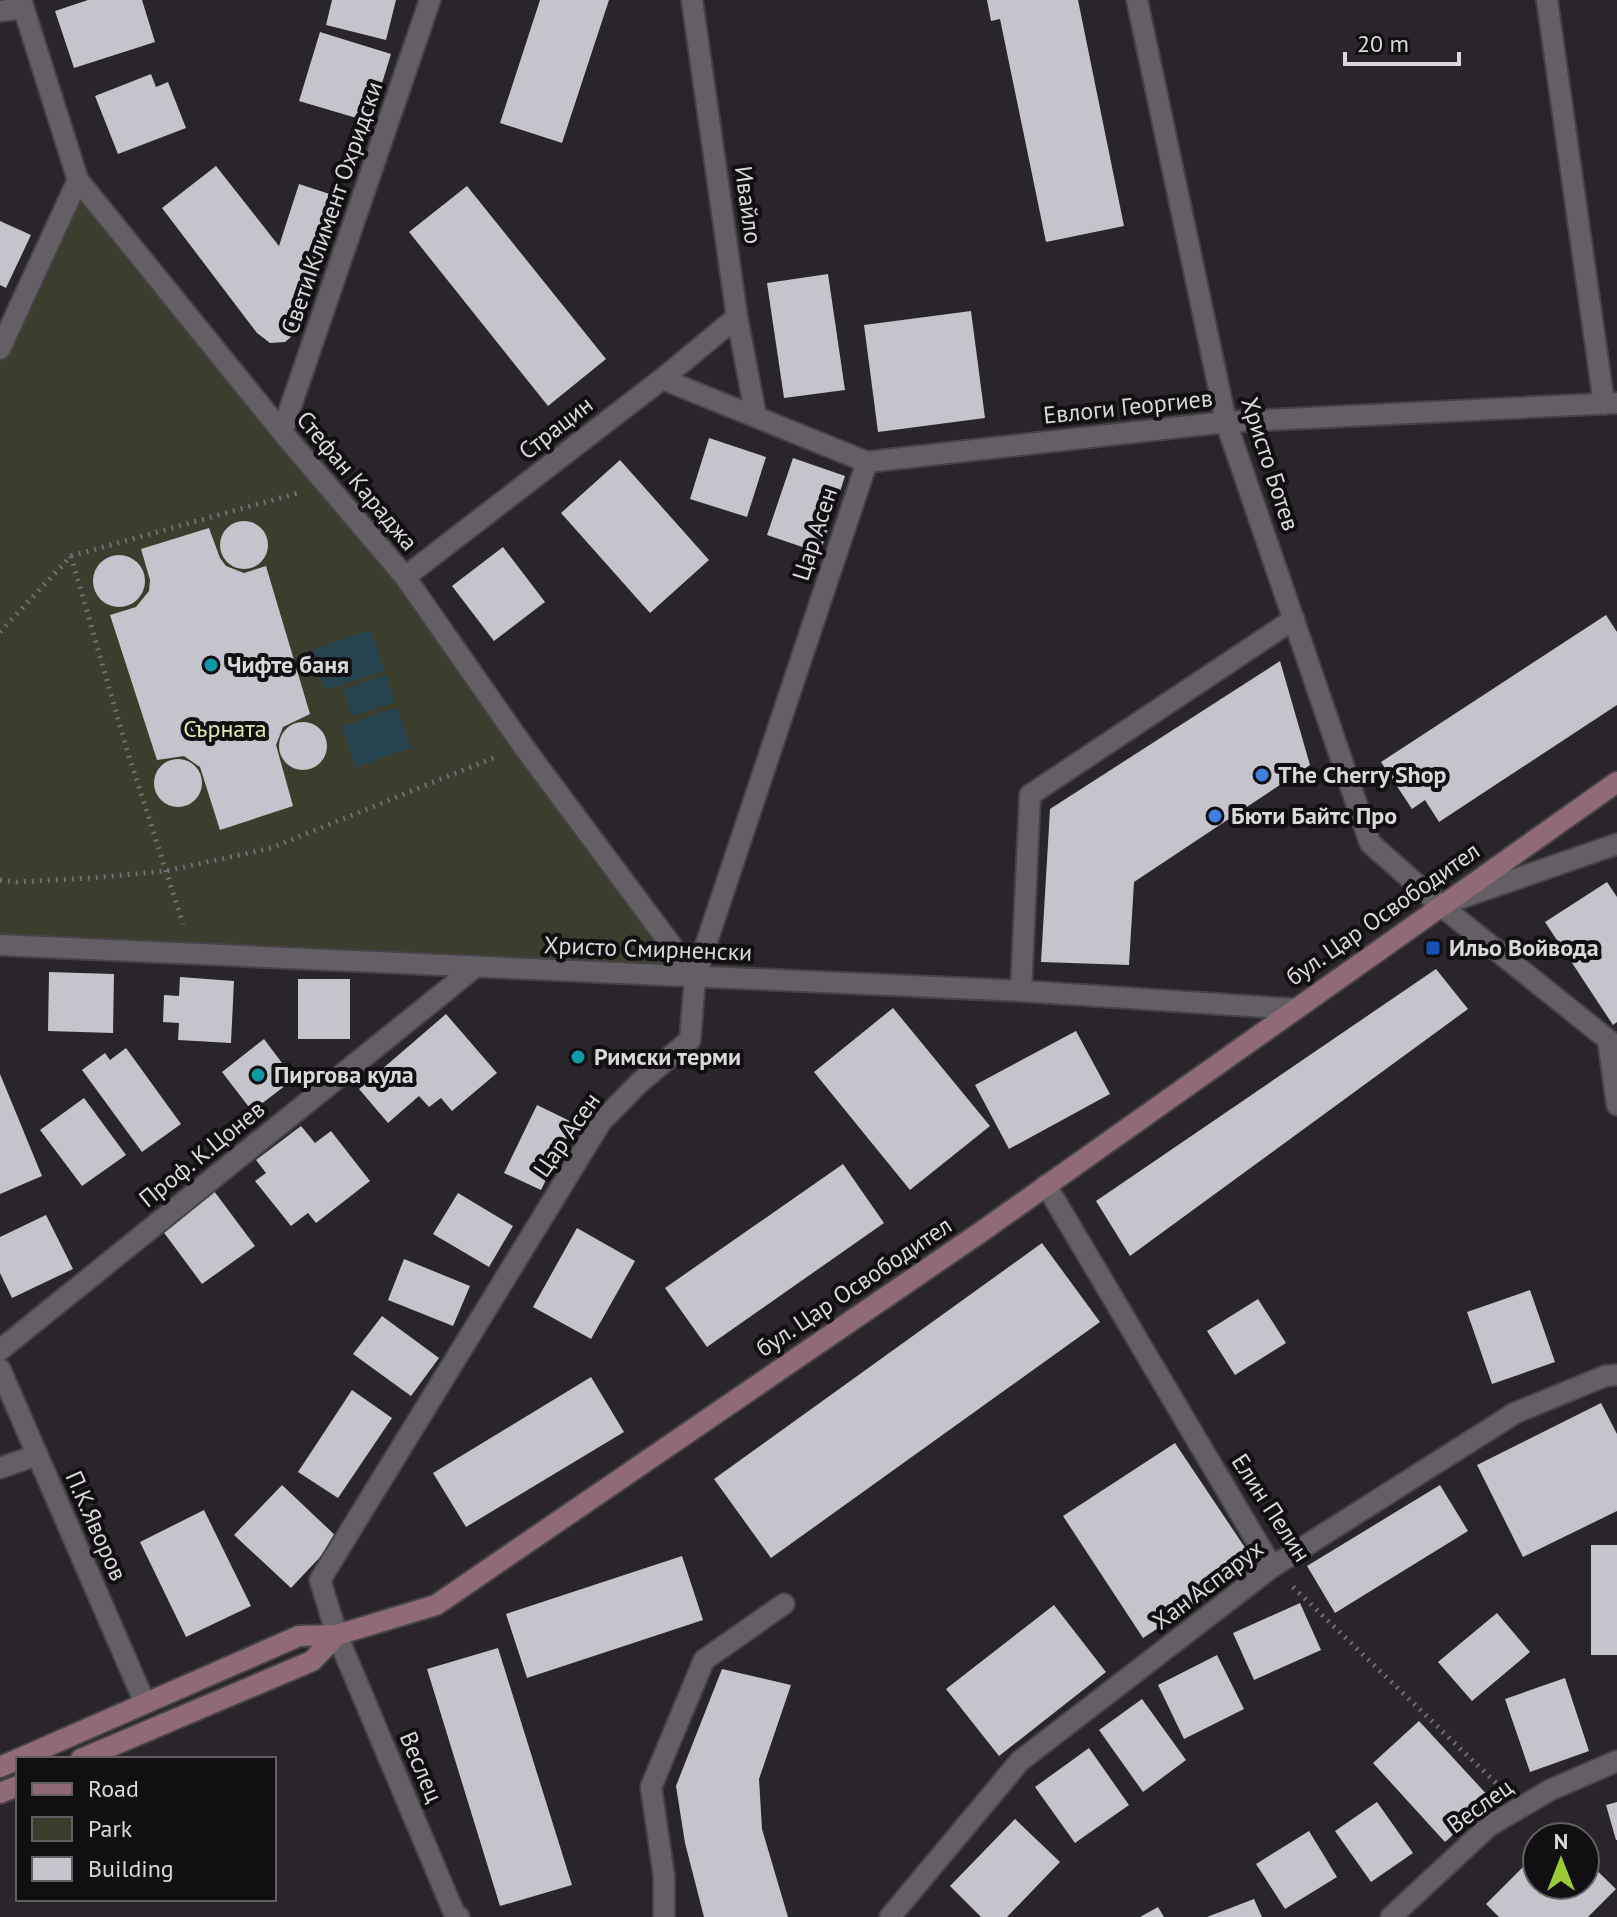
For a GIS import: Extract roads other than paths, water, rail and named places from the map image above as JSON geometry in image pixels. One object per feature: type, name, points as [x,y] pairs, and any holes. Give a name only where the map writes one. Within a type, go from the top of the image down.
[{"type":"main road","name":"бул. Цар Освободител","points":[[86,1757],[312,1661],[337,1635],[436,1605],[1046,1185],[1617,782]]},
{"type":"main road","points":[[23,1757],[299,1636],[337,1635]]},
{"type":"street","name":"Свети Климент Охридски","points":[[282,432],[430,0]]},
{"type":"street","name":"Ивайло","points":[[692,0],[737,317],[756,417]]},
{"type":"street","name":"Христо Ботев","points":[[1137,0],[1226,422],[1370,843],[1440,905],[1612,1043]]},
{"type":"street","points":[[1547,0],[1610,404]]},
{"type":"street","name":"Стефан Караджа","points":[[22,4],[78,180],[282,432],[405,577],[523,746],[695,977]]},
{"type":"street","points":[[0,11],[22,4]]},
{"type":"street","points":[[0,349],[78,180]]},
{"type":"street","name":"Страцин","points":[[405,577],[662,379],[737,317]]},
{"type":"street","name":"Евлоги Георгиев","points":[[662,379],[867,462],[1226,422],[1610,404]]},
{"type":"street","name":"Цар Асен","points":[[337,1635],[320,1580],[601,1122],[639,1083],[690,1040],[695,977],[867,462]]},
{"type":"street","points":[[1021,991],[1030,795],[1294,619]]},
{"type":"street","points":[[1440,905],[1617,844]]},
{"type":"street","name":"Христо Смирненски","points":[[0,945],[1021,991],[1294,1009]]},
{"type":"street","name":"Проф. К.Цонев","points":[[0,1350],[474,968]]},
{"type":"street","points":[[1612,1043],[1617,1105]]},
{"type":"street","name":"Елин Пелин","points":[[1046,1185],[1272,1567]]},
{"type":"street","name":"П.К.Яворов","points":[[0,1369],[145,1703]]},
{"type":"street","name":"Хан Аспарух","points":[[890,1917],[1020,1761],[1272,1567],[1515,1413],[1605,1376],[1617,1375]]},
{"type":"street","points":[[0,1468],[37,1455]]},
{"type":"street","points":[[664,1917],[664,1876],[651,1787],[704,1660],[784,1604]]},
{"type":"street","name":"Веслец","points":[[337,1635],[455,1916]]},
{"type":"street","name":"Веслец","points":[[1391,1917],[1481,1833],[1520,1806],[1617,1761]]},
{"type":"water","points":[[371,630],[384,671],[325,690],[312,650]]},
{"type":"water","points":[[386,675],[395,702],[352,716],[343,690]]},
{"type":"water","points":[[397,707],[411,748],[356,767],[341,727]]},
{"type":"place","name":"Чифте баня","points":[[211,665]]},
{"type":"place","name":"The Cherry Shop","points":[[1262,775]]},
{"type":"place","name":"Бюти Байтс Про","points":[[1215,816]]},
{"type":"place","name":"Ильо Войвода","points":[[1433,948]]},
{"type":"place","name":"Римски терми","points":[[578,1057]]},
{"type":"place","name":"Пиргова кула","points":[[258,1075]]},
{"type":"park label","name":"Сърната","points":[[225,729]]}]
